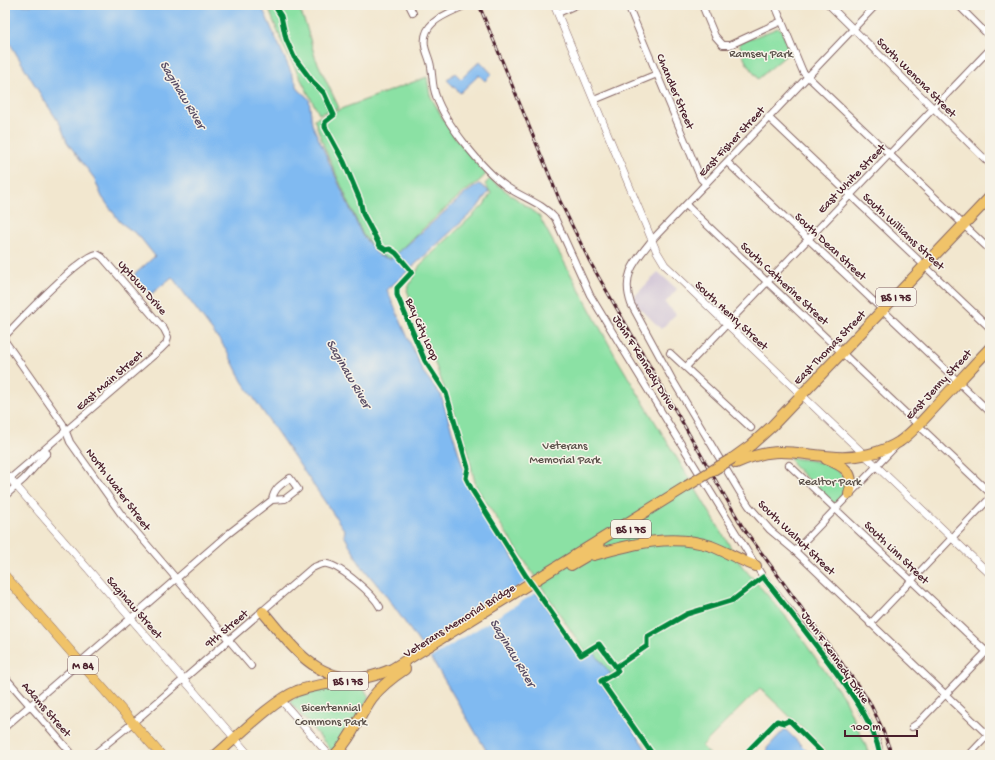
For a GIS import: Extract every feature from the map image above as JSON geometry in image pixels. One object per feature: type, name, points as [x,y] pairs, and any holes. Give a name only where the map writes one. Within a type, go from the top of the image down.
[{"type":"highway","name":"East Thomas Street","points":[[735,461],[884,310],[990,197]]},
{"type":"highway","name":"East Jenny Street","points":[[864,455],[897,443],[905,437],[990,348]]},
{"type":"highway","name":"Veterans Memorial Bridge","points":[[336,755],[348,740],[378,690],[408,663],[689,488],[735,461],[766,452],[786,452],[848,457],[864,455]]},
{"type":"highway","points":[[812,454],[844,468],[850,475],[851,480],[852,486],[849,494]]},
{"type":"highway","name":"Veterans Memorial Bridge","points":[[569,563],[583,559],[689,488]]},
{"type":"highway","points":[[583,559],[624,546],[668,540],[699,543],[712,546],[756,566]]},
{"type":"highway","points":[[262,612],[300,654],[316,667],[329,673],[342,676],[370,678]]},
{"type":"highway","name":"Veterans Memorial Bridge","points":[[284,698],[317,686],[370,678],[408,663]]},
{"type":"highway","name":"BS I 75","points":[[216,755],[284,698]]},
{"type":"main road","name":"M 84","points":[[5,576],[161,755]]},
{"type":"street","points":[[409,5],[412,14]]},
{"type":"street","name":"John F Kennedy Drive","points":[[466,5],[433,21],[425,35],[425,45],[432,71],[432,84],[440,107],[472,152],[502,183],[547,209],[555,218],[590,295],[756,566],[858,703],[870,725],[878,744],[880,755]]},
{"type":"street","name":"South Henry Street","points":[[554,5],[659,258],[727,325],[990,574]]},
{"type":"street","points":[[558,13],[576,5]]},
{"type":"street","name":"Chandler Street","points":[[628,5],[701,179],[706,184]]},
{"type":"street","points":[[702,5],[718,40],[723,45],[730,45],[782,21]]},
{"type":"street","points":[[775,5],[803,72],[990,250]]},
{"type":"street","name":"South Wenona Street","points":[[829,5],[990,164]]},
{"type":"street","name":"East Fisher Street","points":[[630,271],[636,260],[652,240],[876,5]]},
{"type":"street","points":[[958,5],[990,37]]},
{"type":"street","name":"East White Street","points":[[686,368],[990,49]]},
{"type":"street","points":[[594,100],[657,74]]},
{"type":"street","name":"South Williams Street","points":[[768,118],[990,328]]},
{"type":"street","name":"South Dean Street","points":[[727,162],[990,412]]},
{"type":"street","name":"South Catherine Street","points":[[686,205],[990,493]]},
{"type":"street","name":"Uptown Drive","points":[[5,336],[43,297],[86,259],[97,254],[102,257],[160,324],[168,337]]},
{"type":"street","name":"South Walnut Street","points":[[630,271],[627,286],[631,304],[672,379],[749,506],[770,530],[795,551],[870,624],[989,735]]},
{"type":"street","name":"East Main Street","points":[[5,496],[17,486],[66,432],[161,349],[166,344],[168,337]]},
{"type":"street","name":"North Water Street","points":[[5,341],[63,424],[70,442],[121,514],[251,666]]},
{"type":"street","points":[[670,353],[751,428]]},
{"type":"street","name":"East Main Street","points":[[8,481],[61,437]]},
{"type":"street","name":"East Jenny Street","points":[[795,551],[905,437]]},
{"type":"street","name":"South Linn Street","points":[[789,465],[989,652]]},
{"type":"street","name":"Saginaw Street","points":[[5,473],[8,481],[17,486],[249,755]]},
{"type":"street","points":[[870,624],[990,498]]},
{"type":"street","points":[[5,727],[228,534],[272,500]]},
{"type":"street","name":"9th Street","points":[[94,755],[312,568],[323,564],[332,566],[345,574],[379,605]]},
{"type":"street","points":[[912,727],[989,652]]},
{"type":"street","name":"Adams Street","points":[[5,677],[73,755]]},
{"type":"street","points":[[284,698],[329,755]]},
{"type":"street","points":[[969,755],[989,735]]},
{"type":"shaded area","points":[[658,272],[677,289],[665,303],[676,314],[661,329],[636,304],[634,297]]},
{"type":"green space","points":[[267,5],[298,5],[306,25],[315,57],[339,108],[319,114],[284,47]]},
{"type":"green space","name":"Ramsey Park","points":[[778,28],[781,29],[790,52],[758,79],[746,62],[739,43]]},
{"type":"green space","points":[[427,77],[430,95],[442,117],[454,136],[486,174],[480,181],[457,198],[390,259],[380,255],[363,235],[325,149],[314,119]]},
{"type":"green space","name":"Veterans Memorial Park","points":[[490,179],[539,216],[616,357],[742,566],[788,619],[844,698],[870,755],[830,755],[760,688],[702,746],[710,755],[654,755],[545,592],[476,487],[467,448],[407,290],[420,265],[484,205],[491,193],[485,184]]},
{"type":"green space","name":"Realtor Park","points":[[790,458],[822,463],[829,466],[841,475],[847,481],[844,491],[839,499],[834,503],[832,502],[793,465]]},
{"type":"green space","name":"Bicentennial Commons Park","points":[[362,685],[369,697],[337,752],[332,751],[290,702],[303,694],[313,691]]},
{"type":"water","name":"Saginaw River","points":[[5,5],[261,5],[299,90],[309,99],[312,124],[362,235],[379,256],[391,259],[466,193],[479,184],[489,191],[477,208],[387,290],[423,372],[441,395],[470,490],[524,575],[581,657],[592,650],[611,674],[600,681],[650,755],[489,755],[436,666],[384,593],[360,564],[344,535],[345,531],[242,381],[226,349],[172,277],[150,295],[133,276],[155,256],[139,236],[120,222],[102,197],[94,178],[67,142],[60,124],[5,35]]},
{"type":"water","points":[[480,61],[492,74],[485,81],[479,75],[460,93],[447,80],[455,73],[461,79]]},
{"type":"water","points":[[785,729],[811,755],[767,755],[767,748]]},
{"type":"pier","points":[[529,580],[537,592],[429,659],[420,647]]},
{"type":"railway","points":[[479,5],[560,201],[590,262],[742,526],[869,701],[882,728],[892,755]]},
{"type":"cycle path","name":"Bay City Loop","points":[[274,5],[281,16],[286,39],[294,57],[312,81],[324,93],[334,115],[325,122],[325,127],[344,162],[360,200],[363,214],[380,246],[386,250],[390,249],[396,253],[412,272],[397,288],[397,295],[425,361],[446,393],[468,468],[466,478],[472,490],[526,576],[581,655],[599,644],[616,667],[618,671],[601,681],[653,755]]},
{"type":"cycle path","points":[[616,667],[647,646],[647,637],[687,614],[733,600],[763,577],[853,696],[872,730],[880,755]]},
{"type":"cycle path","points":[[744,755],[777,721],[784,723],[788,721],[791,722],[824,755]]}]
